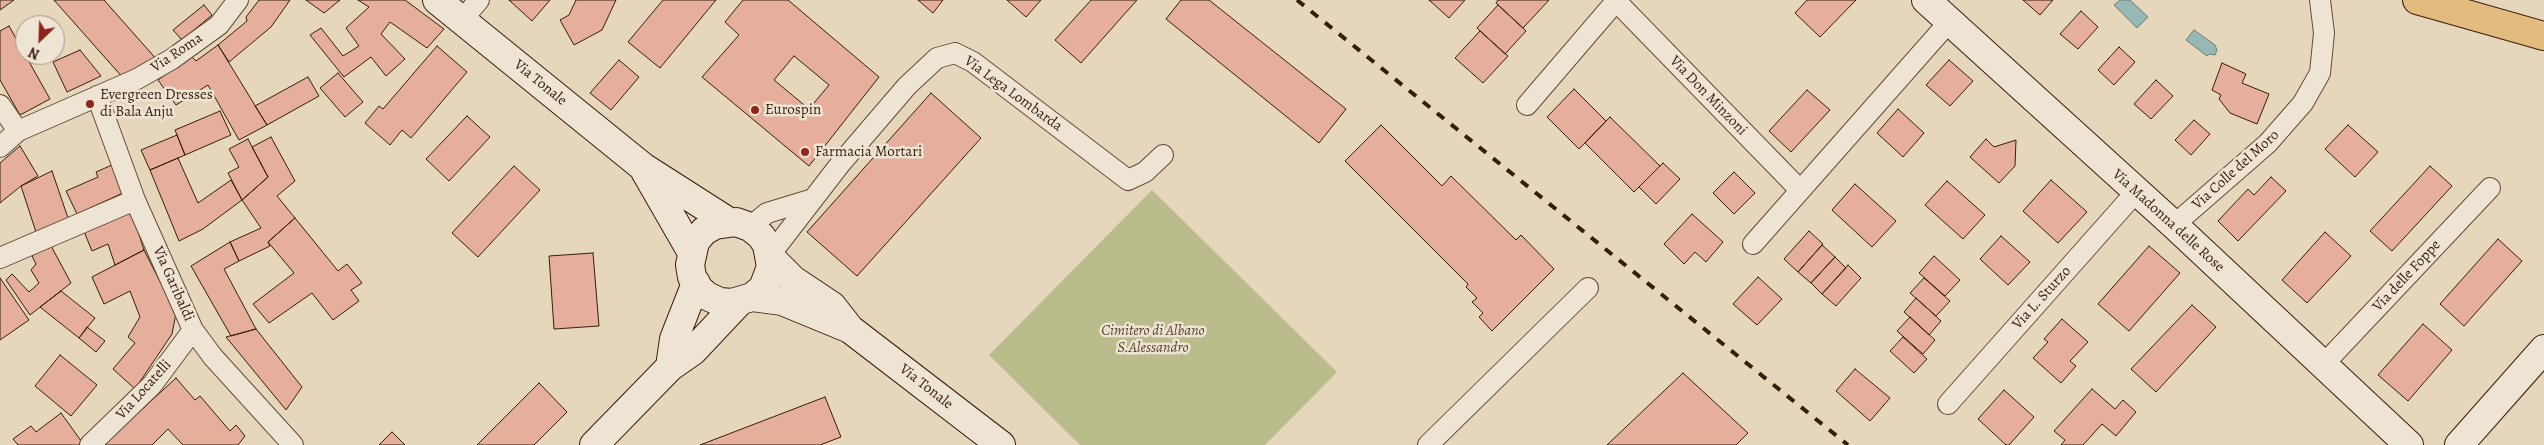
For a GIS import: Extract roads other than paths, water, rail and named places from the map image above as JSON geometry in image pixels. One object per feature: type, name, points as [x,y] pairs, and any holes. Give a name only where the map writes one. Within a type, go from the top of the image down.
[{"type":"highway","points":[[2418,0],[2544,24]]},
{"type":"highway","points":[[2418,0],[2544,36]]},
{"type":"main road","name":"Via Tonale","points":[[437,0],[470,10],[643,167],[761,236],[771,256],[793,280],[832,306],[850,329],[1001,445]]},
{"type":"main road","name":"Via Madonna delle Rose","points":[[1926,0],[2174,225],[2410,445]]},
{"type":"main road","name":"Via Tonale","points":[[643,167],[691,251],[690,265],[696,283],[707,296],[720,302],[732,303],[746,299],[782,301],[850,329]]},
{"type":"main road","points":[[691,251],[695,242],[704,231],[715,225],[740,224]]},
{"type":"main road","points":[[594,445],[670,367],[693,351],[767,280],[771,256]]},
{"type":"main road","points":[[670,367],[674,339],[696,283]]},
{"type":"main road","points":[[2459,445],[2544,349]]},
{"type":"street","name":"Via Roma","points":[[0,147],[18,131],[137,79],[172,59],[219,25],[238,0]]},
{"type":"street","name":"Via Colle del Moro","points":[[2174,225],[2268,143],[2303,103],[2320,73],[2324,33],[2320,0]]},
{"type":"street","name":"Via Don Minzoni","points":[[1527,105],[1616,1],[1800,190]]},
{"type":"street","points":[[1753,244],[1949,22]]},
{"type":"street","name":"Via Lega Lombarda","points":[[771,256],[813,199],[907,86],[937,58],[955,53],[973,62],[1128,180],[1145,172],[1163,155]]},
{"type":"street","name":"Via Garibaldi","points":[[97,96],[135,200],[193,330],[213,356],[293,445]]},
{"type":"street","points":[[0,105],[18,131]]},
{"type":"street","name":"Via delle Foppe","points":[[2323,365],[2490,188]]},
{"type":"street","name":"Via L. Sturzo","points":[[1948,404],[2136,192]]},
{"type":"street","points":[[740,224],[767,213],[813,199]]},
{"type":"street","points":[[0,258],[135,200]]},
{"type":"street","points":[[1428,445],[1588,288]]},
{"type":"street","name":"Via Locatelli","points":[[90,445],[152,385],[193,330]]},
{"type":"water","points":[[2120,0],[2130,0],[2148,17],[2137,28],[2114,5]]},
{"type":"water","points":[[2194,30],[2215,45],[2217,50],[2215,55],[2209,54],[2207,56],[2186,40]]},
{"type":"railway","points":[[1297,0],[1848,445]]},
{"type":"place","name":"Evergreen Dresses di Bala Anju","points":[[90,104]]},
{"type":"place","name":"Eurospin","points":[[755,110]]},
{"type":"place","name":"Farmacia Mortari","points":[[805,152]]},
{"type":"park label","name":"Cimitero di Albano S.Alessandro","points":[[1153,340]]}]
